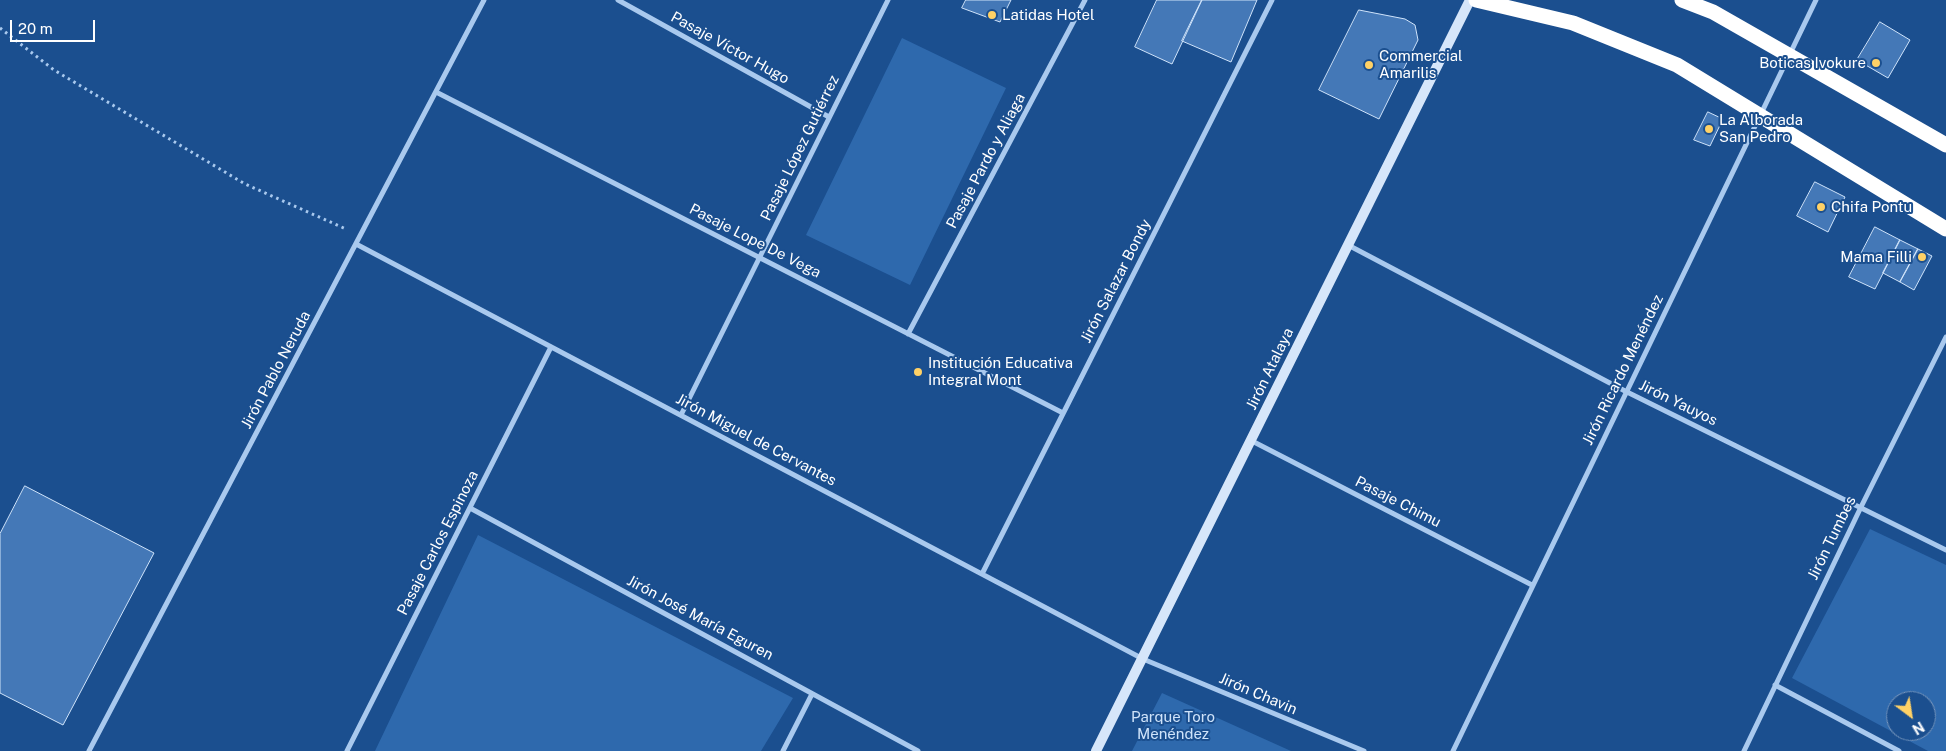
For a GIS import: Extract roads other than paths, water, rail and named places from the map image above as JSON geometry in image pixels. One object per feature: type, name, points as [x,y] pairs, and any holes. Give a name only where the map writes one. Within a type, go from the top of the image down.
[{"type":"highway","points":[[1476,0],[1573,23],[1677,65],[1762,115],[1946,230]]},
{"type":"highway","points":[[1682,0],[1713,12],[1946,145]]},
{"type":"street","name":"Jirón Pablo Neruda","points":[[91,750],[484,0]]},
{"type":"street","name":"Pasaje Víctor Hugo","points":[[618,0],[829,117]]},
{"type":"street","name":"Pasaje López Gutiérrez","points":[[681,415],[888,0]]},
{"type":"street","name":"Pasaje Pardo y Aliaga","points":[[908,334],[1085,0]]},
{"type":"street","name":"Jirón Salazar Bondy","points":[[982,574],[1272,0]]},
{"type":"street","name":"Jirón Atalaya","points":[[1096,751],[1470,0]]},
{"type":"street","name":"Jirón Ricardo Menéndez","points":[[1453,751],[1625,391],[1762,115],[1788,54],[1816,0]]},
{"type":"street","name":"Pasaje Lope De Vega","points":[[436,92],[1063,413]]},
{"type":"street","name":"Jirón Miguel de Cervantes","points":[[356,244],[1143,659]]},
{"type":"street","name":"Jirón Yauyos","points":[[1348,246],[1625,391],[1946,550]]},
{"type":"street","name":"Jirón Tumbes","points":[[1744,751],[1861,507],[1946,337]]},
{"type":"street","name":"Pasaje Carlos Espinoza","points":[[347,751],[552,347]]},
{"type":"street","name":"Pasaje Chimu","points":[[1252,441],[1532,585]]},
{"type":"street","name":"Jirón José María Eguren","points":[[470,508],[918,751]]},
{"type":"street","name":"Jirón Chavin","points":[[1143,659],[1364,751]]},
{"type":"street","points":[[1776,685],[1898,751]]},
{"type":"street","points":[[783,751],[812,694]]},
{"type":"place","name":"Latidas Hotel","points":[[992,15]]},
{"type":"place","name":"Boticas Ivokure","points":[[1876,63]]},
{"type":"place","name":"Commercial Amarilis","points":[[1369,65]]},
{"type":"place","name":"La Alborada San Pedro","points":[[1709,129]]},
{"type":"place","name":"Chifa Pontu","points":[[1821,207]]},
{"type":"place","name":"Mama Filli","points":[[1922,257]]},
{"type":"place","name":"Institución Educativa Integral Mont","points":[[918,372]]},
{"type":"park label","name":"Parque Toro Menéndez","points":[[1173,726]]}]
